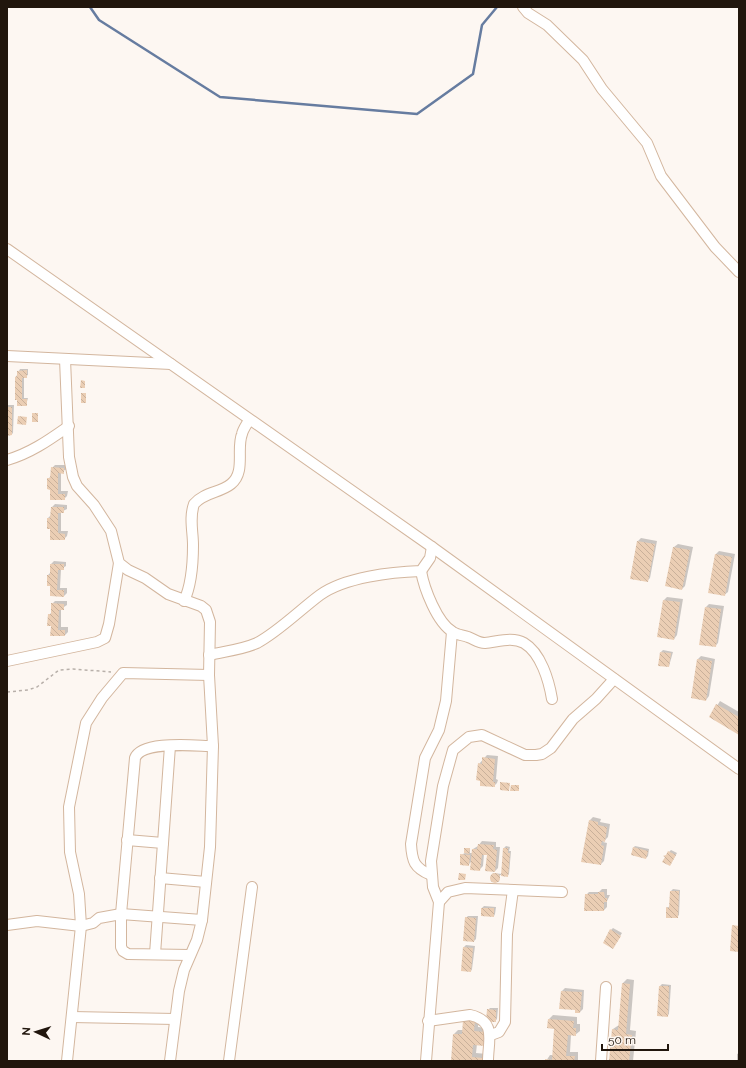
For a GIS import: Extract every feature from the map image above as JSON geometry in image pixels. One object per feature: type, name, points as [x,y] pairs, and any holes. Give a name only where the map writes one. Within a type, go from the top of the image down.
[{"type":"street","points":[[523,7],[528,13],[547,25],[583,60],[602,89],[647,143],[661,176],[715,247],[739,272]]},
{"type":"street","points":[[7,249],[432,547],[739,769]]},
{"type":"street","points":[[7,356],[171,364]]},
{"type":"street","points":[[7,660],[97,642],[105,638],[109,624],[119,563],[111,531],[94,505],[77,486],[73,477],[70,457],[65,359]]},
{"type":"street","points":[[184,601],[191,576],[193,545],[192,520],[194,504],[209,493],[231,484],[236,479],[239,471],[241,434],[249,420]]},
{"type":"street","points":[[7,460],[24,455],[35,449],[69,426]]},
{"type":"street","points":[[432,547],[430,558],[421,571],[423,581],[431,601],[441,619],[452,632],[480,643],[510,640],[524,642],[537,656],[550,686],[552,699]]},
{"type":"street","points":[[119,563],[128,570],[145,578],[168,594],[184,601],[194,603],[206,610],[210,622],[209,675],[213,746],[210,847],[202,920],[197,940],[189,955],[179,991],[170,1061]]},
{"type":"street","points":[[209,655],[241,650],[259,642],[322,594],[336,586],[388,573],[421,571]]},
{"type":"street","points":[[431,875],[421,871],[415,865],[412,856],[412,838],[425,758],[439,730],[446,701],[452,632]]},
{"type":"street","points":[[67,1061],[81,926],[79,894],[70,852],[69,807],[86,722],[102,698],[123,673],[209,675]]},
{"type":"street","points":[[426,1061],[428,1021],[439,902],[433,887],[431,875],[436,823],[443,786],[453,750],[468,737],[482,735],[525,755],[542,754],[551,748],[573,718],[596,699],[614,679]]},
{"type":"street","points":[[155,954],[170,746]]},
{"type":"street","points":[[189,955],[128,954],[123,951],[120,943],[121,914],[127,840],[137,754],[148,747],[213,746]]},
{"type":"street","points":[[127,840],[163,843]]},
{"type":"street","points":[[160,878],[206,882]]},
{"type":"street","points":[[228,1061],[252,887]]},
{"type":"street","points":[[439,902],[448,892],[465,888],[562,892]]},
{"type":"street","points":[[490,1035],[499,1032],[505,1022],[507,941],[513,890]]},
{"type":"street","points":[[7,924],[37,921],[81,926],[93,923],[99,918],[121,914],[202,920]]},
{"type":"street","points":[[601,1061],[606,987]]},
{"type":"street","points":[[428,1021],[470,1015],[481,1019],[486,1025],[490,1035],[488,1061]]},
{"type":"street","points":[[72,1017],[175,1019]]},
{"type":"path","points":[[7,692],[28,690],[37,687],[59,670],[67,669],[123,673]]},
{"type":"building","points":[[27,370],[27,378],[22,378],[22,399],[27,399],[27,406],[17,406],[17,400],[15,400],[15,377],[17,376],[17,371]]},
{"type":"building","points":[[81,380],[85,381],[85,388],[80,388]]},
{"type":"building","points":[[81,393],[86,393],[86,403],[81,403]]},
{"type":"building","points":[[7,407],[12,407],[12,435],[7,436]]},
{"type":"building","points":[[32,413],[38,413],[38,422],[32,422]]},
{"type":"building","points":[[18,416],[27,417],[26,425],[17,424]]},
{"type":"building","points":[[51,467],[64,468],[64,474],[58,473],[58,494],[65,494],[65,500],[50,500],[50,490],[47,489],[47,478],[50,478]]},
{"type":"building","points":[[51,507],[64,507],[64,513],[58,513],[58,533],[65,534],[65,540],[50,540],[50,529],[47,529],[47,518],[50,518]]},
{"type":"building","points":[[637,541],[655,544],[648,582],[630,579]]},
{"type":"building","points":[[673,547],[690,550],[682,590],[665,586]]},
{"type":"building","points":[[715,554],[732,557],[725,596],[708,593]]},
{"type":"building","points":[[50,564],[64,564],[64,570],[58,570],[57,590],[64,590],[64,597],[50,596],[50,586],[47,586],[47,575],[50,575]]},
{"type":"building","points":[[663,600],[680,602],[674,640],[657,637]]},
{"type":"building","points":[[51,603],[64,604],[64,610],[59,610],[58,630],[65,630],[65,636],[50,636],[51,626],[47,626],[48,614],[51,614]]},
{"type":"building","points":[[705,607],[721,609],[716,647],[699,645]]},
{"type":"building","points":[[660,652],[671,653],[669,667],[658,666]]},
{"type":"building","points":[[697,659],[712,661],[706,701],[691,698]]},
{"type":"building","points":[[716,704],[739,717],[739,735],[709,717]]},
{"type":"building","points":[[482,757],[495,759],[493,782],[495,782],[495,787],[480,786],[480,781],[476,780],[478,763],[482,764]]},
{"type":"building","points":[[500,782],[510,783],[509,791],[500,790]]},
{"type":"building","points":[[511,785],[519,785],[519,791],[510,791]]},
{"type":"building","points":[[589,820],[598,822],[598,825],[607,827],[605,842],[602,841],[601,845],[604,846],[601,865],[581,862]]},
{"type":"building","points":[[478,844],[494,845],[493,849],[497,850],[495,872],[485,871],[487,855],[482,855],[480,871],[470,870],[472,849],[477,849]]},
{"type":"building","points":[[633,847],[648,851],[646,859],[631,855]]},
{"type":"building","points":[[464,848],[470,848],[469,854],[464,853]]},
{"type":"building","points":[[503,848],[508,848],[508,853],[510,853],[508,877],[501,876]]},
{"type":"building","points":[[668,851],[676,855],[670,866],[662,862],[665,857],[663,856],[666,855]]},
{"type":"building","points":[[460,854],[470,855],[469,866],[460,865]]},
{"type":"building","points":[[459,873],[466,874],[465,880],[458,880]]},
{"type":"building","points":[[493,873],[497,873],[499,874],[499,882],[493,883],[490,880],[490,876]]},
{"type":"building","points":[[670,891],[679,891],[678,918],[666,918],[666,907],[669,908]]},
{"type":"building","points":[[598,892],[604,892],[605,898],[607,898],[607,902],[604,902],[604,911],[584,911],[585,894],[598,894]]},
{"type":"building","points":[[481,908],[494,908],[494,917],[481,916]]},
{"type":"building","points":[[465,917],[476,918],[474,942],[463,941]]},
{"type":"building","points":[[732,925],[739,926],[739,952],[730,951]]},
{"type":"building","points":[[610,929],[621,936],[613,949],[603,943]]},
{"type":"building","points":[[463,947],[473,948],[471,972],[461,971]]},
{"type":"building","points":[[622,983],[630,984],[626,1034],[632,1035],[629,1061],[609,1061],[612,1029],[618,1030]]},
{"type":"building","points":[[659,986],[669,986],[668,1017],[657,1016]]},
{"type":"building","points":[[561,991],[582,992],[580,1013],[575,1013],[575,1010],[559,1009]]},
{"type":"building","points":[[487,1009],[496,1010],[496,1022],[486,1022]]},
{"type":"building","points":[[548,1019],[574,1021],[573,1028],[576,1028],[576,1036],[568,1035],[566,1056],[575,1056],[574,1061],[545,1061],[545,1059],[552,1060],[554,1029],[547,1028]]},
{"type":"building","points":[[463,1020],[475,1021],[474,1031],[486,1032],[485,1046],[473,1045],[472,1057],[483,1058],[483,1061],[451,1061],[453,1034],[462,1034]]},
{"type":"waterway","points":[[90,7],[99,20],[220,97],[417,114],[473,74],[482,25],[497,7]]}]
